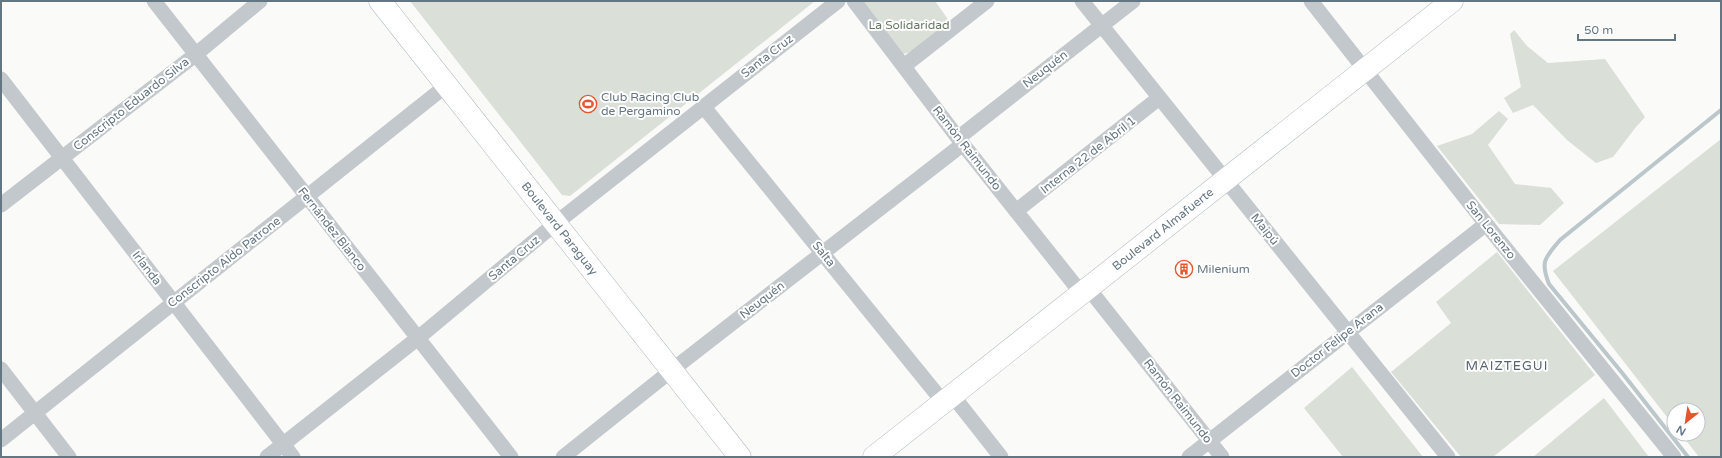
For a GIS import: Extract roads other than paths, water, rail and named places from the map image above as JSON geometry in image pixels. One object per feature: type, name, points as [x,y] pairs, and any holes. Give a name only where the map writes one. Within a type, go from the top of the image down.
[{"type":"main road","name":"Boulevard Paraguay","points":[[380,1],[740,457]]},
{"type":"main road","name":"Boulevard Almafuerte","points":[[874,457],[1086,292],[1452,1]]},
{"type":"street","name":"Fernández Blanco","points":[[154,1],[511,457]]},
{"type":"street","name":"Conscripto Eduardo Silva","points":[[1,205],[195,55],[260,1]]},
{"type":"street","name":"Santa Cruz","points":[[267,457],[418,338],[556,223],[838,1]]},
{"type":"street","name":"Ramón Raimundo","points":[[854,1],[960,141],[1016,211],[1086,292],[1222,457]]},
{"type":"street","points":[[904,66],[988,1]]},
{"type":"street","name":"Maipú","points":[[1082,1],[1448,457]]},
{"type":"street","name":"Neuquén","points":[[563,457],[823,253],[1101,25],[1133,1]]},
{"type":"street","name":"San Lorenzo","points":[[1311,1],[1486,224],[1674,457]]},
{"type":"street","name":"Irlanda","points":[[1,79],[293,457]]},
{"type":"street","name":"Conscripto Aldo Patrone","points":[[1,440],[447,85]]},
{"type":"street","name":"Interna 22 de Abril 1","points":[[1016,211],[1159,98]]},
{"type":"street","name":"Salta","points":[[703,106],[823,253],[948,400],[1001,457]]},
{"type":"street","name":"Doctor Felipe Arana","points":[[1190,457],[1348,331],[1486,224]]},
{"type":"street","points":[[1,369],[68,457]]},
{"type":"waterway","points":[[1688,457],[1623,374],[1549,284],[1546,276],[1545,265],[1548,256],[1560,240],[1721,110]]},
{"type":"place","name":"Club Racing Club de Pergamino","points":[[588,104]]},
{"type":"place","name":"Milenium","points":[[1184,269]]},
{"type":"district","name":"MAIZTEGUI","points":[[1507,365]]},
{"type":"park label","name":"La Solidaridad","points":[[909,25]]}]
